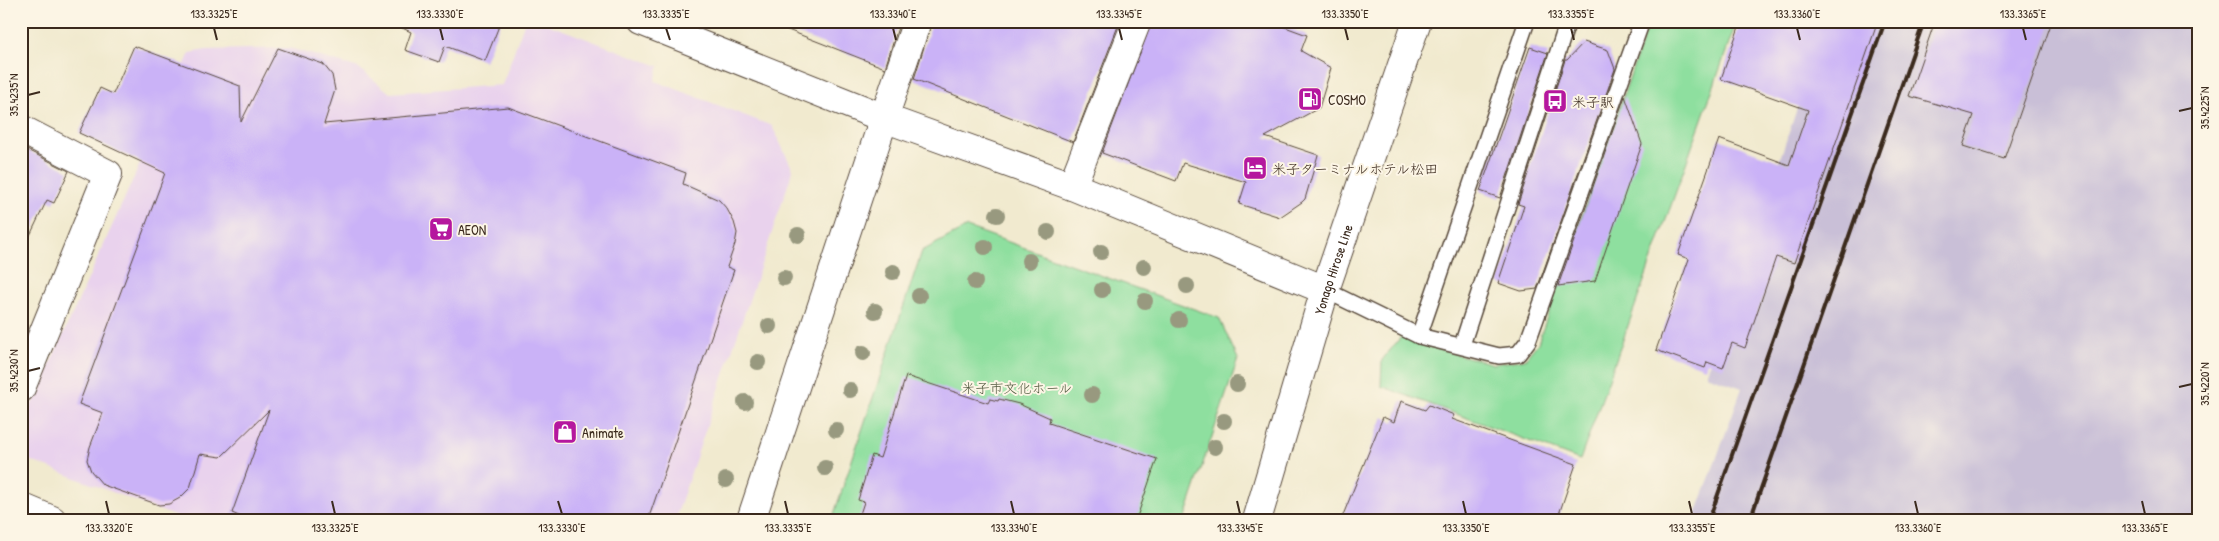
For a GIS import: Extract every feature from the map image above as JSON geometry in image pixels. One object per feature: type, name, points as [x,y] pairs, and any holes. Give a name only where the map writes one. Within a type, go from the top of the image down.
[{"type":"street","points":[[641,21],[884,118],[1072,186],[1325,290]]},
{"type":"street","points":[[751,520],[917,21]]},
{"type":"street","points":[[1072,186],[1137,21]]},
{"type":"street","name":"Yonago Hirose Line","points":[[1257,520],[1325,290],[1417,21]]},
{"type":"street","points":[[21,129],[108,174],[21,388]]},
{"type":"street","points":[[21,507],[52,520]]},
{"type":"lane","points":[[1419,336],[1527,21]]},
{"type":"lane","points":[[1462,345],[1568,21]]},
{"type":"lane","points":[[1325,290],[1419,336],[1462,345],[1499,356],[1518,354],[1528,341],[1642,21]]},
{"type":"shaded area","name":"AEON","points":[[525,21],[539,21],[659,66],[655,81],[772,126],[793,170],[675,520],[185,520],[21,457],[21,428],[190,53],[206,50],[289,48],[359,68],[390,93],[502,85]]},
{"type":"shaded area","points":[[1827,21],[2198,21],[2198,520],[1694,520],[1742,388],[1706,375]]},
{"type":"green space","points":[[1649,21],[1737,21],[1580,460],[1381,386],[1382,360],[1401,337],[1436,349],[1494,364],[1525,359],[1538,343]]},
{"type":"green space","name":"米子市文化ホール","points":[[967,227],[1219,318],[1238,359],[1184,520],[832,520],[922,251]]},
{"type":"building","points":[[387,21],[501,21],[485,61],[445,46],[439,62],[405,50],[411,32]]},
{"type":"building","points":[[770,21],[900,21],[885,68],[770,23]]},
{"type":"building","points":[[932,21],[1120,21],[1073,142],[914,79]]},
{"type":"building","points":[[1152,21],[1269,21],[1307,35],[1301,51],[1331,68],[1319,108],[1265,137],[1318,155],[1305,199],[1302,202],[1280,217],[1239,204],[1246,182],[1183,163],[1176,181],[1102,153]]},
{"type":"building","points":[[1741,21],[1878,21],[1794,263],[1776,257],[1745,348],[1732,343],[1723,368],[1707,362],[1705,368],[1656,350],[1689,259],[1678,255],[1719,139],[1789,165],[1808,110],[1721,79]]},
{"type":"building","points":[[1935,21],[2052,21],[2004,159],[1963,146],[1974,115],[1909,96]]},
{"type":"building","points":[[1584,42],[1608,50],[1615,69],[1537,289],[1521,291],[1498,283],[1524,206],[1518,204],[1565,60]]},
{"type":"building","name":"AEON","points":[[134,46],[240,86],[241,122],[278,48],[323,64],[332,75],[335,90],[324,124],[508,107],[686,173],[683,184],[719,200],[727,209],[737,233],[727,267],[734,270],[648,520],[248,520],[232,513],[269,410],[221,457],[200,454],[190,488],[180,498],[169,504],[159,505],[103,485],[91,471],[87,460],[103,413],[79,404],[165,173],[79,133],[100,88],[113,94]]},
{"type":"building","points":[[1530,47],[1548,53],[1500,198],[1480,191]]},
{"type":"building","points":[[1625,96],[1642,144],[1595,281],[1558,286]]},
{"type":"building","points":[[21,147],[69,171],[54,203],[47,200],[21,254]]},
{"type":"building","points":[[906,376],[988,403],[990,399],[998,401],[999,399],[1019,404],[1050,418],[1049,423],[1157,459],[1136,520],[858,520],[864,502],[858,500],[872,455],[880,458]]},
{"type":"building","points":[[1401,401],[1425,410],[1429,405],[1454,415],[1452,419],[1576,464],[1557,520],[1341,520],[1383,417],[1394,422]]},
{"type":"railway","points":[[1709,520],[1885,21]]},
{"type":"railway","points":[[1750,520],[1924,21]]},
{"type":"place","name":"COSMO","points":[[1310,99]]},
{"type":"place","name":"米子駅","points":[[1555,101]]},
{"type":"place","name":"米子ターミナルホテル松田","points":[[1255,168]]},
{"type":"place","name":"AEON","points":[[441,229]]},
{"type":"place","name":"Animate","points":[[565,432]]}]
